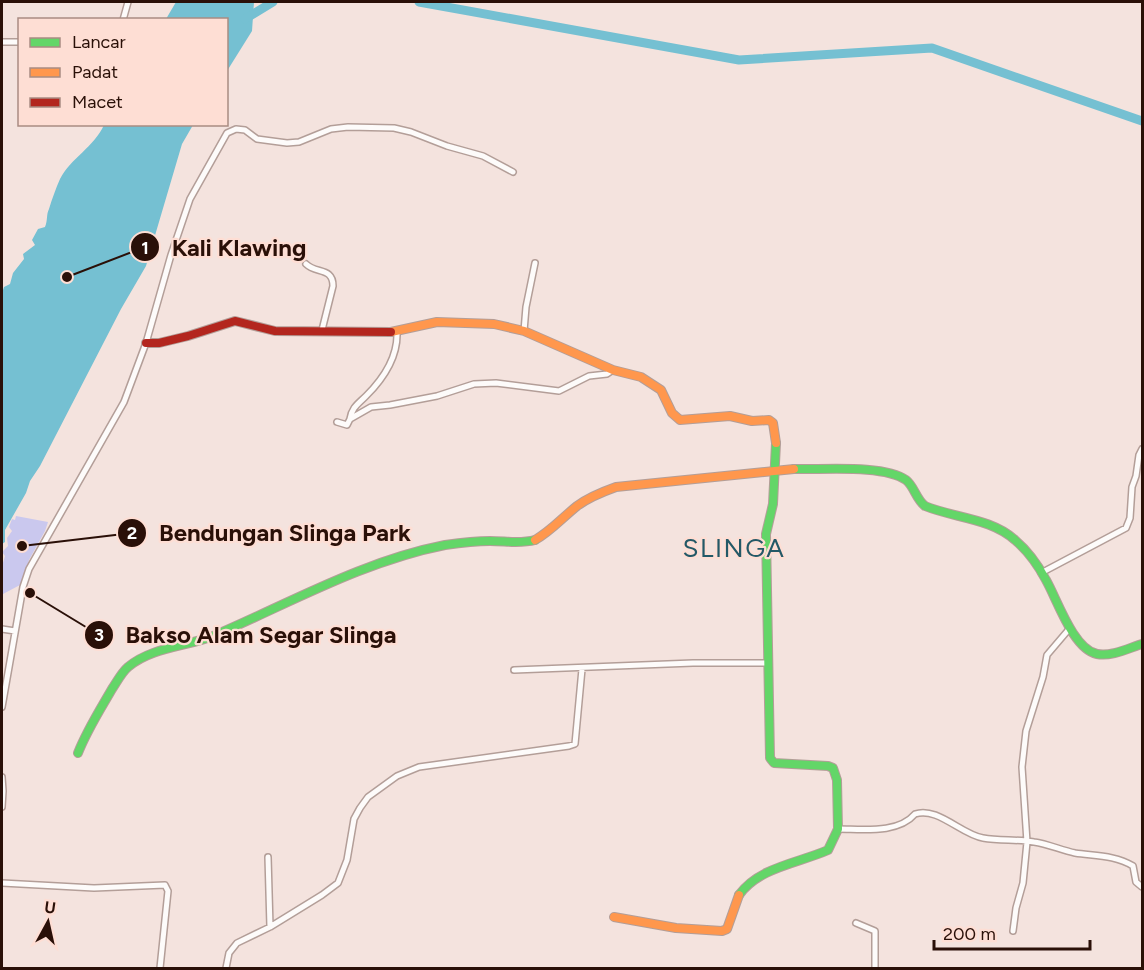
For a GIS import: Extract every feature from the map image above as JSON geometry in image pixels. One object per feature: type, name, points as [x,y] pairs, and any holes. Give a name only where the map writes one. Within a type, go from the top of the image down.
[{"type":"street","points":[[124,18],[128,2]]},
{"type":"street","points":[[2,42],[18,42]]},
{"type":"street","points":[[2,707],[13,631],[29,569],[124,402],[146,343],[171,255],[190,199],[230,130],[245,130],[257,139],[287,143],[299,142],[331,129],[394,128],[483,156],[513,172]]},
{"type":"street","points":[[524,331],[526,307],[535,263]]},
{"type":"street","points":[[306,264],[327,272],[333,279],[322,330]]},
{"type":"street","points":[[146,343],[159,343],[188,336],[236,321],[275,331],[322,330],[348,333],[397,332],[437,322],[494,324],[524,331],[613,370],[641,377],[657,387],[666,397],[672,413],[680,420],[730,416],[752,421],[772,421],[775,435],[776,470],[773,504],[766,534],[771,761],[792,765],[828,765],[833,768],[837,780],[838,829],[828,850],[768,873],[746,887],[740,893],[727,929],[722,931],[676,928],[614,917]]},
{"type":"street","points":[[338,422],[347,426],[353,409],[389,365],[395,350],[397,332]]},
{"type":"street","points":[[350,419],[371,406],[390,405],[437,396],[474,384],[496,383],[559,391],[590,376],[607,374],[613,370]]},
{"type":"street","points":[[1041,573],[1126,528],[1130,518],[1132,487],[1139,455],[1143,449]]},
{"type":"street","points":[[78,753],[88,729],[120,677],[135,663],[154,652],[204,639],[300,596],[421,551],[447,545],[490,541],[520,543],[534,541],[548,533],[577,506],[598,493],[616,487],[776,470],[863,469],[893,474],[908,482],[919,501],[925,506],[1006,533],[1018,543],[1041,573],[1081,645],[1097,654],[1143,644]]},
{"type":"street","points":[[1013,931],[1027,842],[1022,767],[1026,731],[1043,677],[1046,657],[1070,628]]},
{"type":"street","points":[[2,629],[13,631]]},
{"type":"street","points":[[514,670],[693,663],[769,663]]},
{"type":"street","points":[[226,969],[229,953],[237,943],[270,927],[338,883],[347,860],[354,819],[360,808],[368,797],[397,776],[419,767],[575,744],[582,669]]},
{"type":"street","points":[[2,777],[2,807]]},
{"type":"street","points":[[838,829],[878,829],[899,826],[907,823],[915,814],[923,812],[946,820],[976,837],[1035,842],[1073,852],[1125,861],[1133,866],[1136,882],[1143,887]]},
{"type":"street","points":[[268,857],[270,927]]},
{"type":"street","points":[[2,883],[94,888],[165,885],[168,891],[160,969]]},
{"type":"street","points":[[856,923],[875,931],[875,969]]},
{"type":"shaded area","points":[[176,2],[254,2],[252,31],[228,69],[228,18],[167,18]]},
{"type":"shaded area","points":[[104,126],[192,126],[182,144],[146,266],[30,481],[26,493],[5,530],[5,542],[2,544],[2,293],[4,287],[10,284],[13,273],[24,259],[23,254],[35,245],[32,240],[38,229],[45,227],[48,211],[60,179]]},
{"type":"shaded area","points":[[16,516],[48,522],[29,560],[20,585],[2,594],[2,566],[5,556],[2,552],[8,546],[7,538],[12,531],[9,527]]},
{"type":"waterway","points":[[245,19],[273,2]]},
{"type":"waterway","points":[[419,2],[739,60],[932,48],[1142,121]]},
{"type":"traffic: fast","points":[[739,895],[757,878],[768,872],[828,850],[838,829],[837,780],[833,768],[774,763],[770,758],[766,534],[773,504],[776,443]]},
{"type":"traffic: fast","points":[[794,469],[868,470],[896,475],[906,480],[925,506],[995,527],[1020,544],[1043,574],[1073,633],[1088,650],[1102,655],[1120,652],[1142,644]]},
{"type":"traffic: fast","points":[[78,753],[85,736],[121,675],[137,660],[147,655],[213,636],[326,584],[415,552],[468,542],[535,540]]},
{"type":"traffic: slow","points":[[391,332],[437,322],[494,324],[524,331],[613,370],[641,377],[661,390],[672,413],[680,420],[730,416],[752,421],[769,420],[773,423],[776,443]]},
{"type":"traffic: slow","points":[[535,540],[582,503],[616,487],[794,469]]},
{"type":"traffic: slow","points":[[614,917],[676,928],[722,931],[727,929],[739,895]]},
{"type":"traffic: jam","points":[[146,343],[159,343],[188,336],[235,321],[275,331],[391,332]]},
{"type":"place","name":"Kali Klawing","points":[[67,277]]},
{"type":"place","name":"Bendungan Slinga Park","points":[[22,546]]},
{"type":"place","name":"Bakso Alam Segar Slinga","points":[[30,593]]},
{"type":"district","name":"SLINGA","points":[[734,548]]}]
